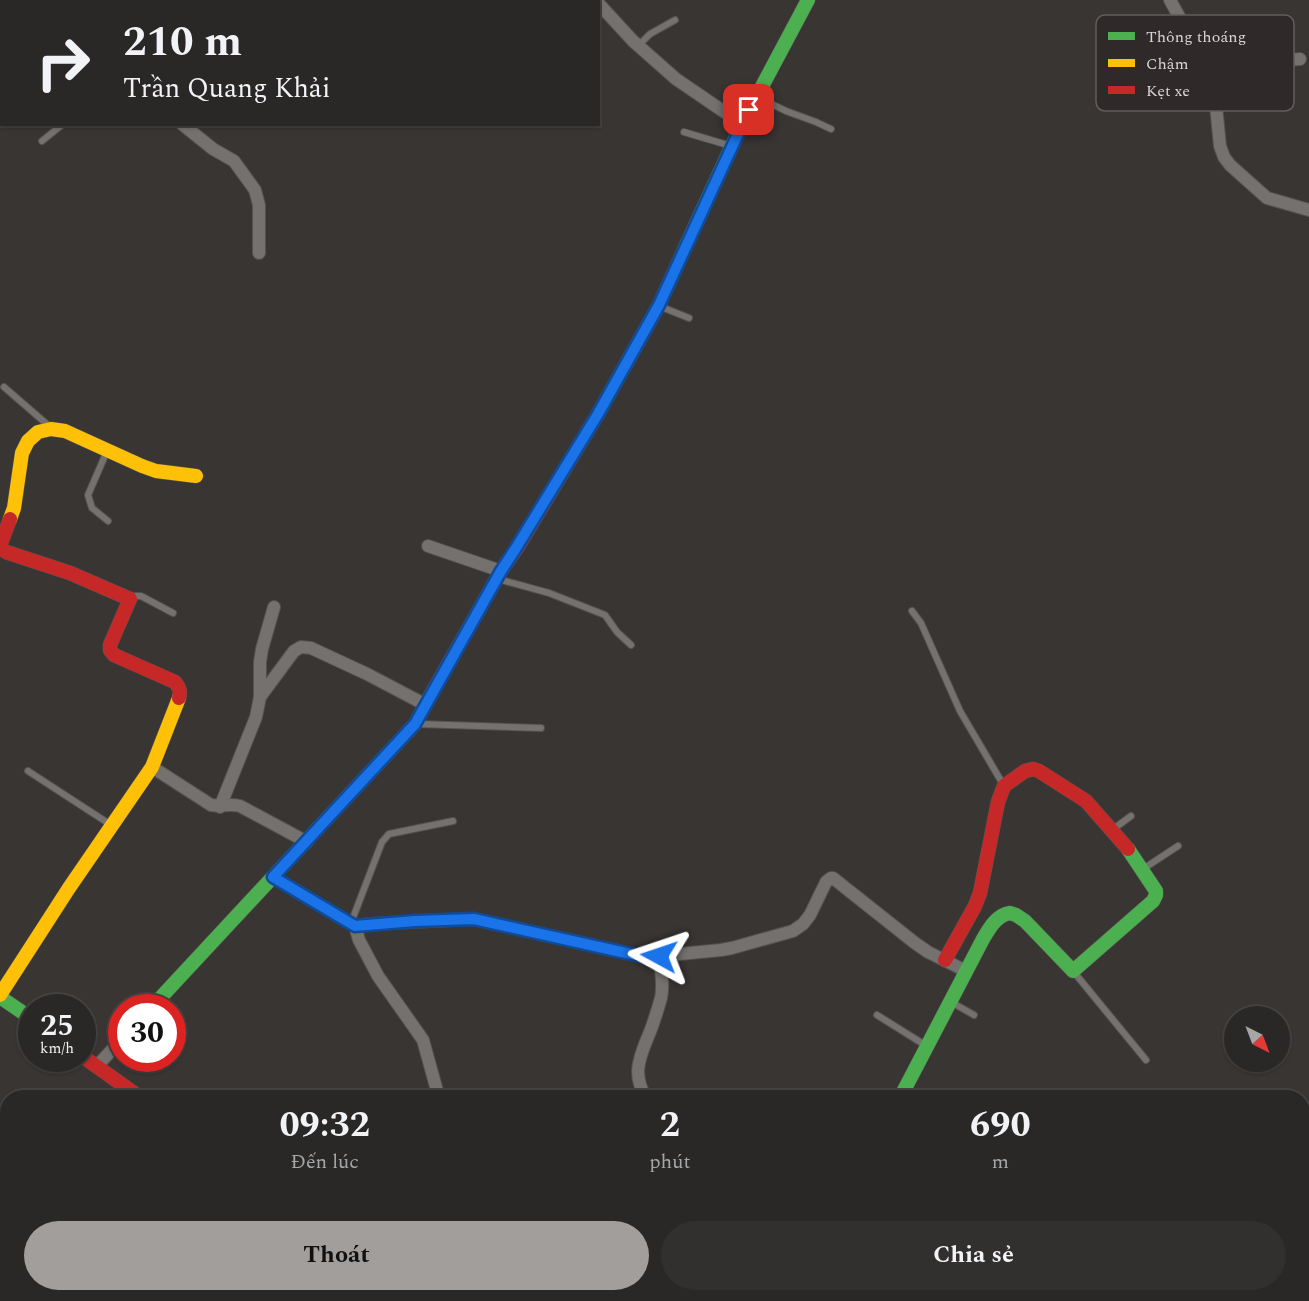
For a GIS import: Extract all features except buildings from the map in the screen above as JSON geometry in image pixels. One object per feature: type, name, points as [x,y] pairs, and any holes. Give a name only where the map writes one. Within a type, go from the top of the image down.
[{"type":"main road","points":[[164,994],[415,724],[499,575],[598,414],[659,305],[742,124],[808,0]]},
{"type":"main road","points":[[18,1009],[0,996],[111,825],[152,767],[180,694],[175,682],[114,655],[110,650],[130,598],[70,573],[6,552],[1,548],[5,522],[14,508],[22,453],[28,441],[38,432],[51,429],[65,431],[156,471],[196,476]]},
{"type":"main road","points":[[904,1090],[966,970],[999,918],[1007,913],[1017,914],[1072,971],[1155,898],[1154,888],[1129,850],[1086,801],[1039,771],[1033,769],[1025,771],[1004,786],[998,802],[980,893],[945,960]]},
{"type":"main road","points":[[97,1066],[130,1090]]},
{"type":"main road","points":[[123,1090],[126,1087]]},
{"type":"street","points":[[1170,0],[1178,15]]},
{"type":"street","points":[[600,4],[626,34],[684,85],[742,124]]},
{"type":"street","points":[[1294,59],[1300,59]]},
{"type":"street","points":[[1216,111],[1220,146],[1230,165],[1271,200],[1309,210]]},
{"type":"street","points":[[184,126],[213,149],[234,161],[255,190],[258,205],[259,253]]},
{"type":"street","points":[[428,546],[499,575]]},
{"type":"street","points":[[220,807],[256,717],[260,697],[262,649],[274,607]]},
{"type":"street","points":[[260,697],[294,651],[301,647],[311,648],[368,674],[426,705]]},
{"type":"street","points":[[152,767],[212,805],[240,806],[307,842]]},
{"type":"street","points":[[273,877],[353,924],[474,919],[636,955],[659,956],[732,948],[793,931],[810,915],[826,882],[831,878],[836,879],[915,943],[966,970]]},
{"type":"street","points":[[353,924],[378,976],[423,1040],[437,1090]]},
{"type":"street","points":[[642,1090],[638,1061],[661,996],[663,978],[659,956]]},
{"type":"street","points":[[97,1066],[108,1055]]},
{"type":"lane","points":[[639,46],[650,34],[675,20]]},
{"type":"lane","points":[[756,97],[831,129]]},
{"type":"lane","points":[[42,141],[61,126]]},
{"type":"lane","points":[[684,132],[732,146]]},
{"type":"lane","points":[[659,305],[689,318]]},
{"type":"lane","points":[[4,387],[51,429]]},
{"type":"lane","points":[[107,450],[88,495],[92,508],[108,521]]},
{"type":"lane","points":[[499,575],[605,615],[617,632],[631,645]]},
{"type":"lane","points":[[130,598],[141,596],[173,613]]},
{"type":"lane","points":[[912,611],[921,623],[960,711],[1004,786]]},
{"type":"lane","points":[[415,724],[541,728]]},
{"type":"lane","points":[[28,771],[111,825]]},
{"type":"lane","points":[[1112,830],[1131,816]]},
{"type":"lane","points":[[353,924],[382,842],[386,837],[389,834],[453,821]]},
{"type":"lane","points":[[1143,869],[1178,846]]},
{"type":"lane","points":[[1072,971],[1146,1060]]},
{"type":"lane","points":[[950,1002],[974,1015]]},
{"type":"lane","points":[[877,1015],[927,1046]]},
{"type":"traffic: fast","points":[[684,250],[742,124],[808,0]]},
{"type":"traffic: fast","points":[[164,994],[415,724],[433,691]]},
{"type":"traffic: fast","points":[[904,1090],[983,939],[998,919],[1010,913],[1025,921],[1073,971],[1153,901],[1156,891],[1128,849]]},
{"type":"traffic: fast","points":[[0,997],[18,1009]]},
{"type":"traffic: slow","points":[[10,519],[14,508],[22,453],[28,441],[38,432],[51,429],[65,431],[156,471],[196,476]]},
{"type":"traffic: slow","points":[[0,995],[69,888],[152,767],[179,698]]},
{"type":"traffic: jam","points":[[433,691],[501,571],[598,414],[659,305],[684,250]]},
{"type":"traffic: jam","points":[[10,519],[1,543],[1,548],[6,552],[70,573],[130,599],[110,645],[110,650],[114,655],[175,682],[179,689],[179,698]]},
{"type":"traffic: jam","points":[[945,960],[980,893],[998,802],[1004,786],[1025,771],[1033,769],[1039,771],[1086,801],[1128,849]]},
{"type":"traffic: jam","points":[[96,1066],[130,1090]]},
{"type":"route","points":[[659,956],[636,955],[474,919],[355,926],[273,877],[415,724],[501,571],[598,414],[659,305],[749,110]]}]
